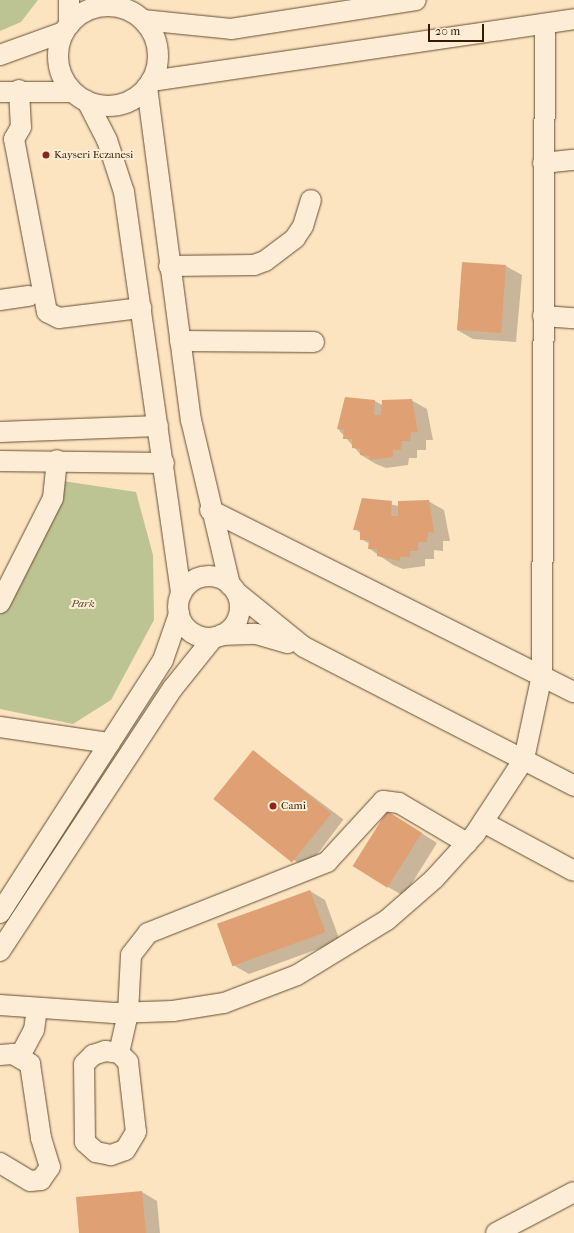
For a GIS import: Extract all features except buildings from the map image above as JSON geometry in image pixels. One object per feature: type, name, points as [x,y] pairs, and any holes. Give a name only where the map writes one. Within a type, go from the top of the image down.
[{"type":"street","points":[[0,912],[163,660],[179,614],[181,594],[164,463],[124,192],[107,140],[58,64],[66,29],[69,0]]},
{"type":"street","points":[[0,55],[66,29],[87,10],[103,6],[120,6],[135,11],[220,30],[372,3],[416,0]]},
{"type":"street","points":[[0,951],[173,688],[218,636],[236,621],[239,602],[233,589],[210,510],[191,420],[169,266],[149,84],[159,56],[156,39],[135,11]]},
{"type":"street","points":[[141,308],[59,318],[47,312],[14,139],[21,127],[9,91],[80,97],[119,105],[149,84],[574,19]]},
{"type":"street","points":[[0,1005],[128,1013],[173,1012],[224,1003],[297,975],[387,920],[434,879],[468,843],[524,759],[542,675],[543,163],[545,24]]},
{"type":"street","points":[[543,163],[574,160]]},
{"type":"street","points":[[169,266],[254,265],[265,261],[295,238],[304,226],[311,200]]},
{"type":"street","points":[[0,300],[29,296]]},
{"type":"street","points":[[543,316],[574,318]]},
{"type":"street","points":[[180,341],[314,342]]},
{"type":"street","points":[[0,432],[158,426]]},
{"type":"street","points":[[0,461],[57,460],[164,463]]},
{"type":"street","points":[[0,603],[53,498],[57,460]]},
{"type":"street","points":[[210,510],[574,692]]},
{"type":"street","points":[[181,594],[186,586],[203,577],[213,576],[233,589],[304,647]]},
{"type":"street","points":[[179,614],[190,632],[218,636],[261,635],[304,647],[574,786]]},
{"type":"street","points":[[0,727],[110,743]]},
{"type":"street","points":[[119,1053],[128,1013],[131,955],[148,933],[327,862],[383,801],[399,803],[468,843]]},
{"type":"street","points":[[483,822],[574,871]]},
{"type":"street","points":[[20,1056],[34,1030],[38,1008]]},
{"type":"street","points":[[99,1052],[119,1053],[128,1062],[136,1132],[124,1150],[103,1154],[85,1142],[84,1064],[99,1052]]},
{"type":"street","points":[[0,1055],[20,1056],[30,1064],[41,1138],[50,1167],[41,1180],[30,1182],[0,1162]]},
{"type":"street","points":[[496,1233],[574,1192]]},
{"type":"green space","points":[[0,0],[38,0],[21,22],[0,31]]},
{"type":"green space","name":"Park","points":[[63,481],[136,492],[153,555],[154,620],[111,700],[73,724],[0,709],[0,615]]},
{"type":"place","name":"Kayseri Eczanesi","points":[[46,155]]},
{"type":"place","name":"Cami","points":[[273,806]]}]
